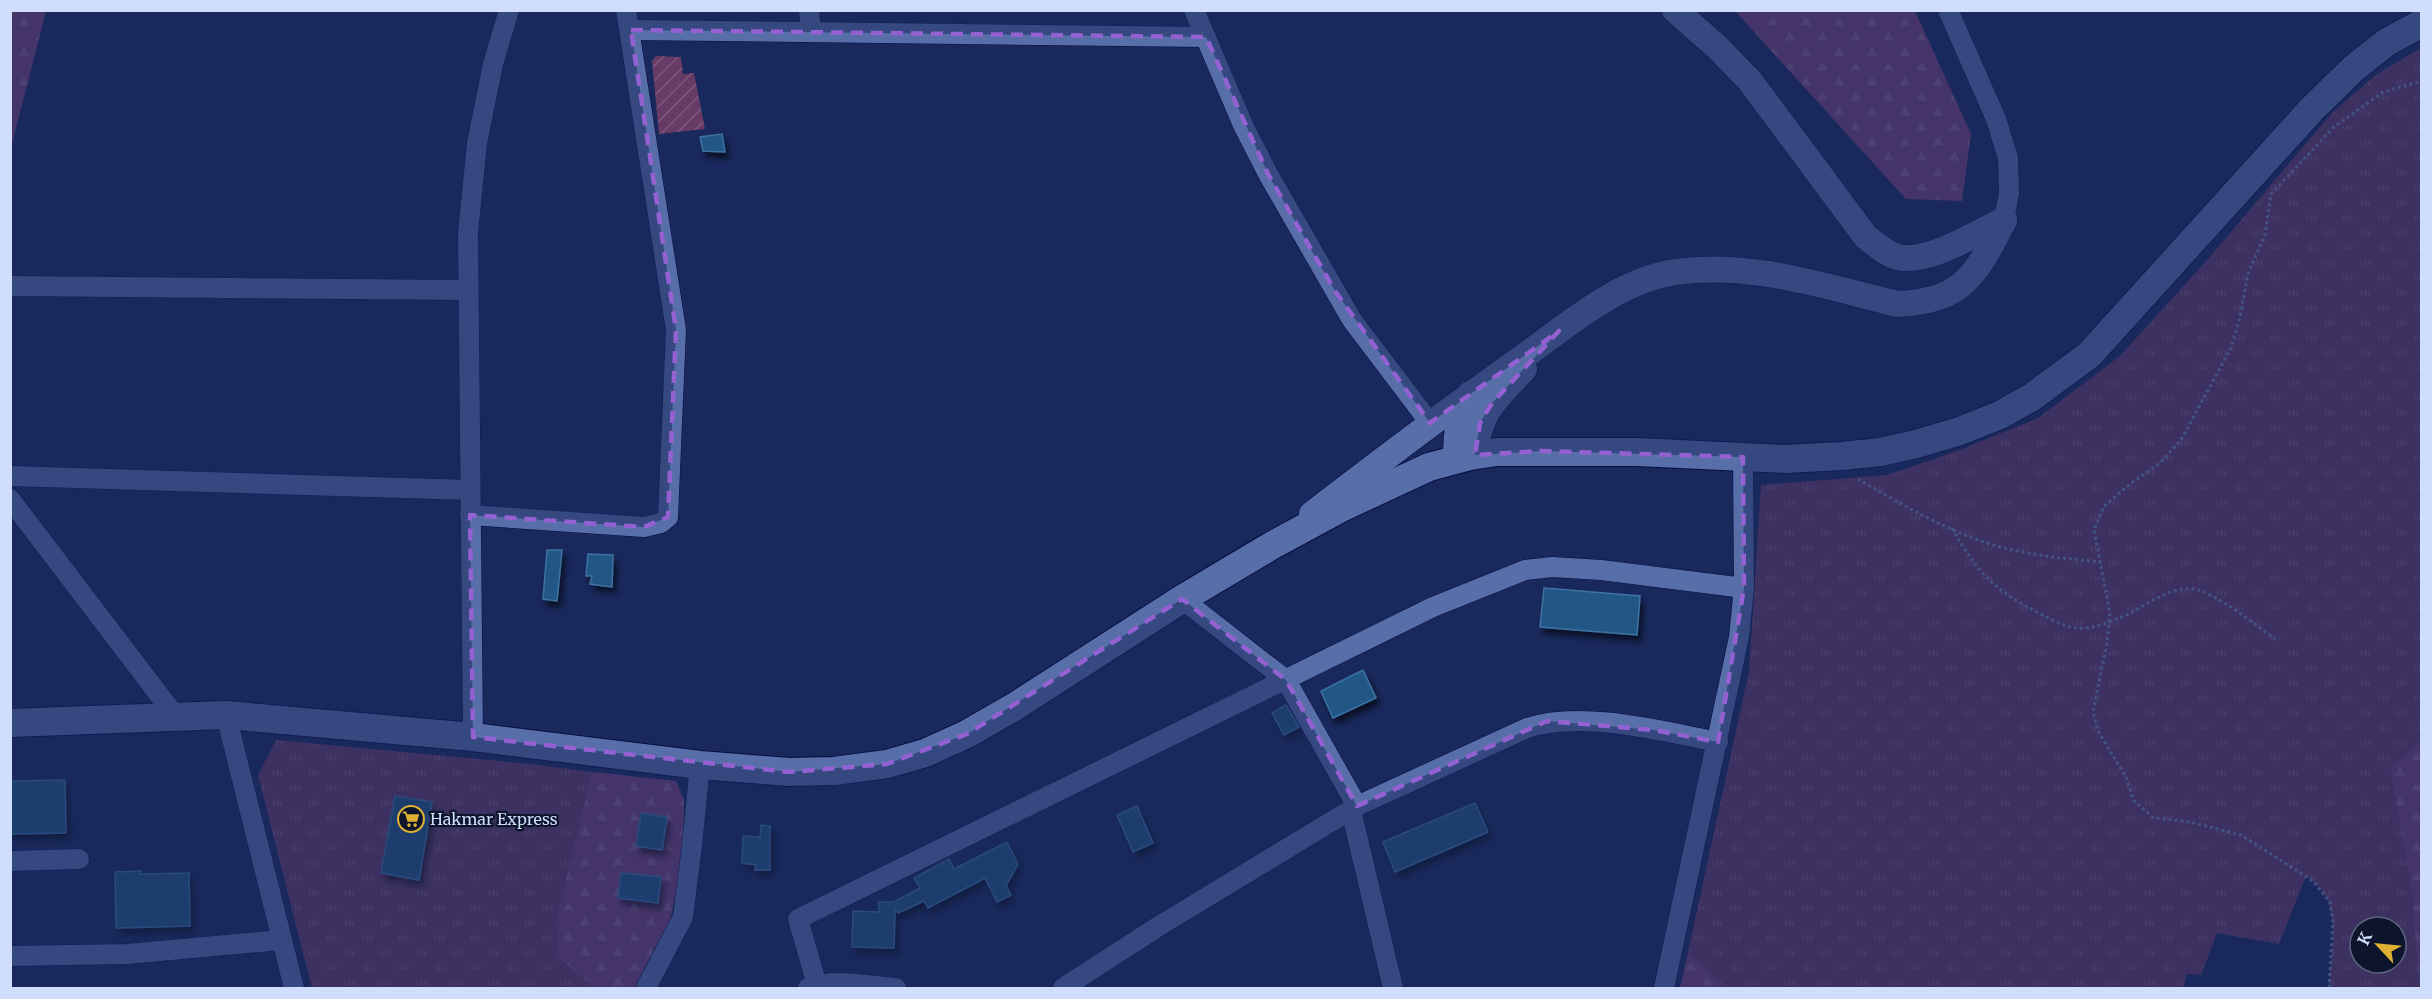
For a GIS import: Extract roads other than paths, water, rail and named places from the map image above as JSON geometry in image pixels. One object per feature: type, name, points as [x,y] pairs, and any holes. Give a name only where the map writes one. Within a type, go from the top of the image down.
[{"type":"main road","points":[[10,723],[226,716],[473,737],[700,765],[789,772],[834,771],[887,764],[925,753],[967,735],[1014,708],[1182,599],[1271,546],[1391,483],[1429,467],[1497,452],[1541,451],[1797,458],[1881,452],[1960,431],[2000,415],[2032,397],[2089,355],[2311,110],[2354,68],[2387,42],[2421,23]]},
{"type":"street","points":[[473,737],[468,233],[477,143],[493,64],[510,10]]},
{"type":"street","points":[[809,10],[811,30]]},
{"type":"street","points":[[1194,10],[1263,164],[1329,282],[1352,320],[1430,423]]},
{"type":"street","points":[[1675,10],[1717,47],[1750,81],[1866,237],[1882,250],[1901,258],[1925,255],[1951,246],[2004,220]]},
{"type":"street","points":[[1271,546],[1470,394],[1613,294],[1644,280],[1673,272],[1705,269],[1741,270],[1776,275],[1898,304],[1936,299],[1954,291],[1982,264],[2004,220],[2009,193],[2008,158],[1996,119],[1948,10]]},
{"type":"street","points":[[470,514],[644,527],[661,523],[668,518],[676,330],[629,20],[811,30],[1206,37]]},
{"type":"street","points":[[10,286],[467,290]]},
{"type":"street","points":[[1466,457],[1480,423],[1492,403],[1559,331]]},
{"type":"street","points":[[1466,457],[1456,434],[1458,418],[1470,394]]},
{"type":"street","points":[[1664,988],[1739,637],[1744,588],[1743,457]]},
{"type":"street","points":[[10,476],[470,490]]},
{"type":"street","points":[[10,499],[176,717]]},
{"type":"street","points":[[896,988],[839,983],[813,987],[798,919],[1433,607],[1525,570],[1552,567],[1601,570],[1744,588]]},
{"type":"street","points":[[1182,599],[1286,680],[1354,808],[1393,988]]},
{"type":"street","points":[[226,716],[294,988]]},
{"type":"street","points":[[1063,988],[1159,926],[1354,808],[1527,728],[1547,721],[1571,720],[1654,730],[1718,742]]},
{"type":"street","points":[[646,988],[682,917],[690,867],[700,765]]},
{"type":"street","points":[[10,861],[79,859]]},
{"type":"street","points":[[10,956],[127,954],[281,940]]},
{"type":"place","name":"Hakmar Express","points":[[411,819]]}]
